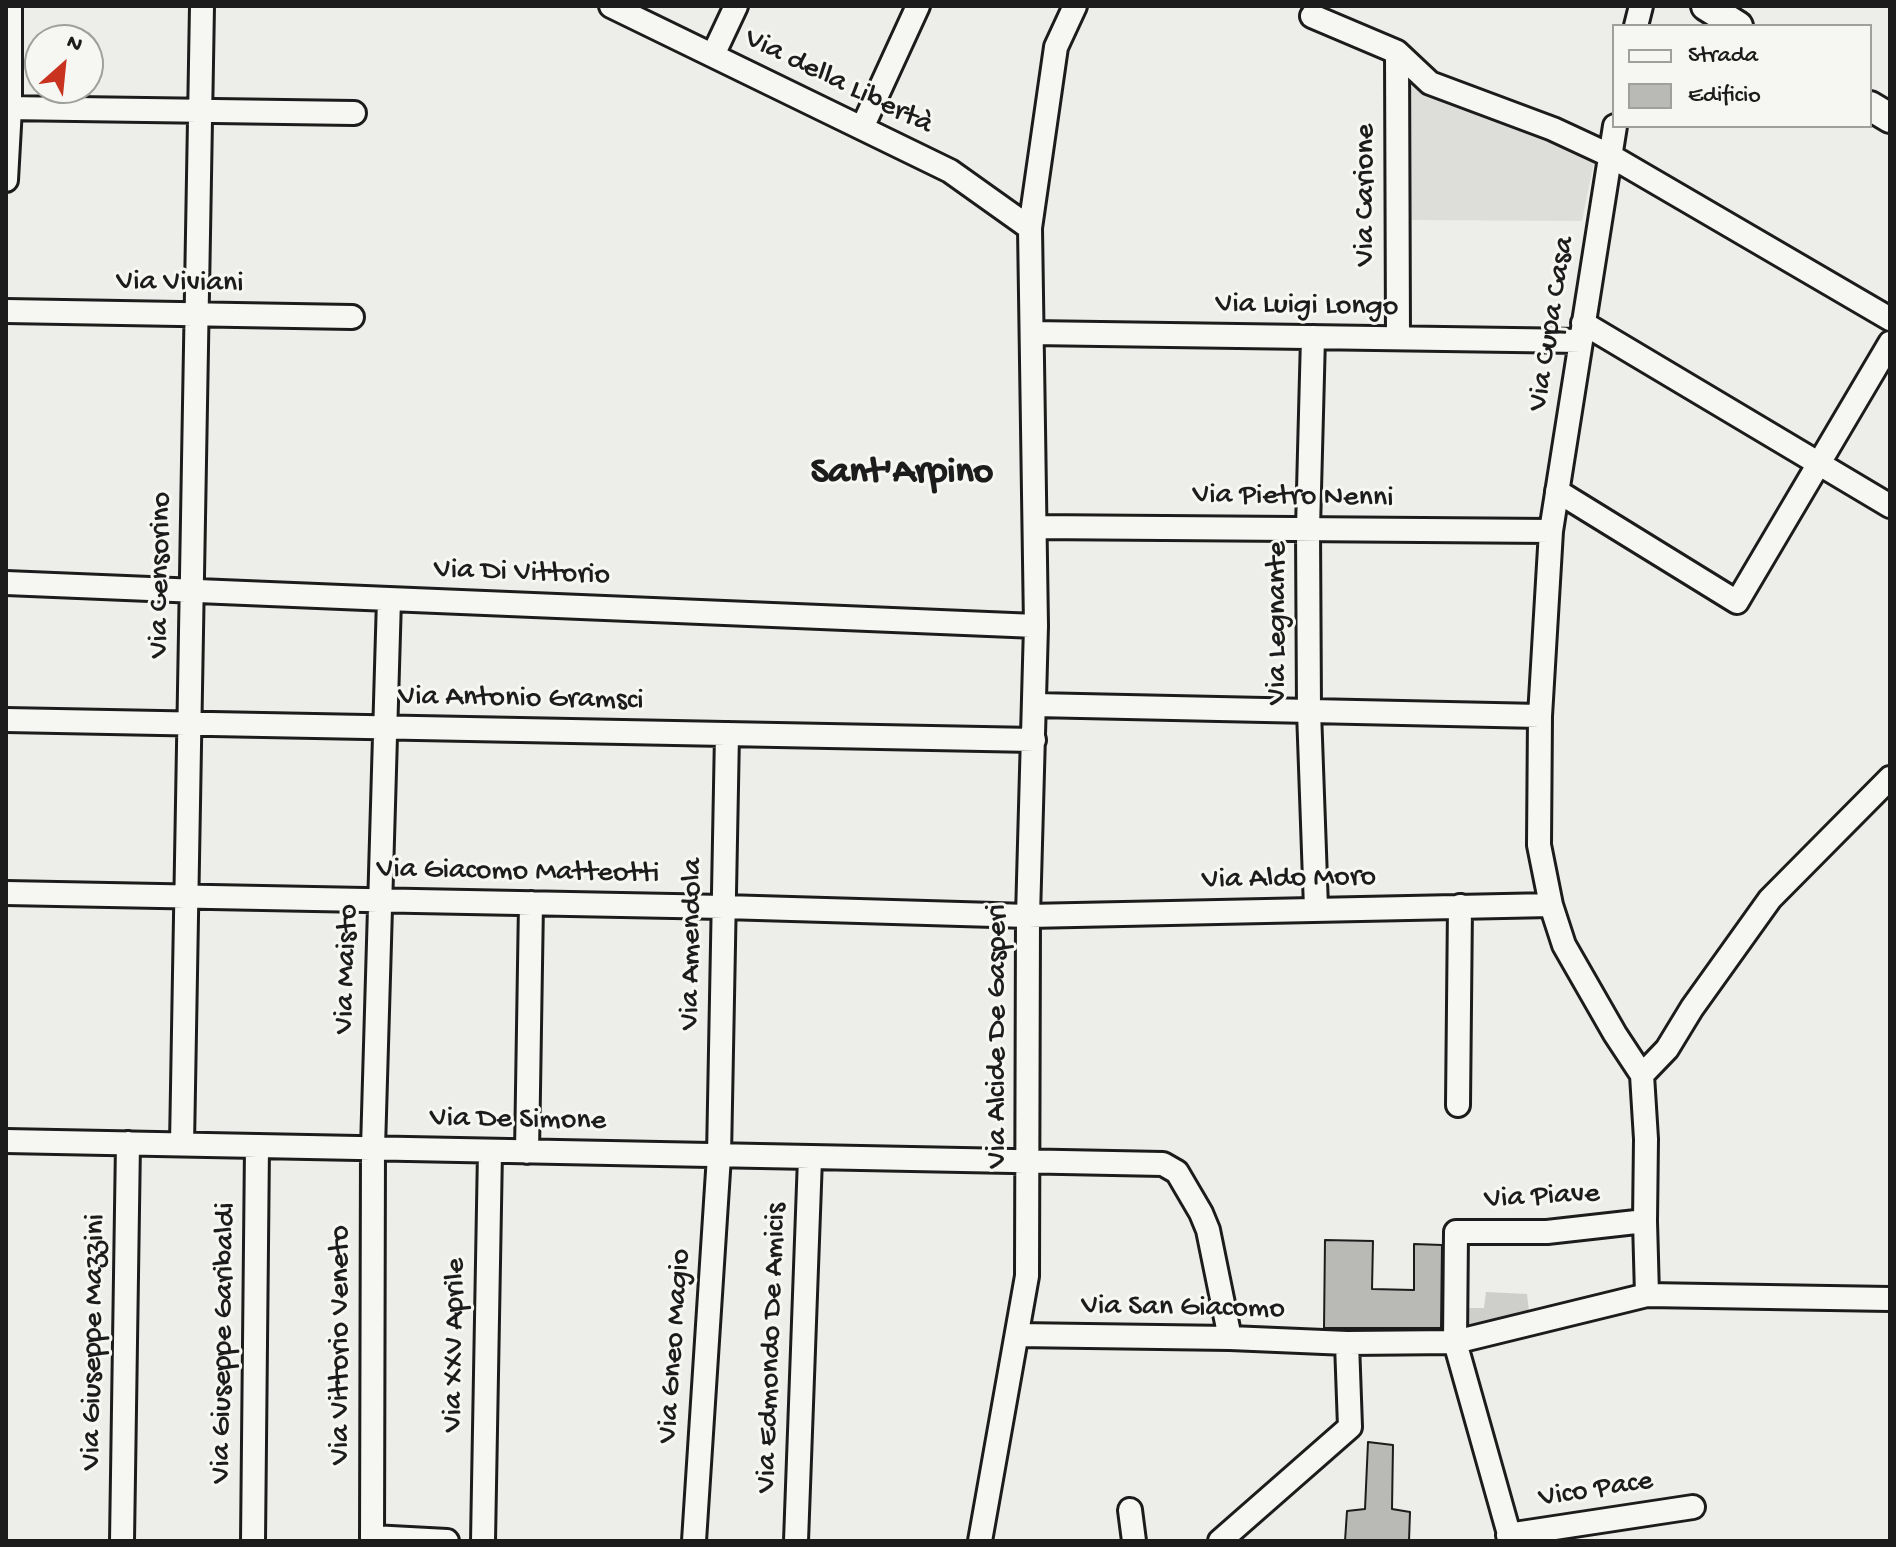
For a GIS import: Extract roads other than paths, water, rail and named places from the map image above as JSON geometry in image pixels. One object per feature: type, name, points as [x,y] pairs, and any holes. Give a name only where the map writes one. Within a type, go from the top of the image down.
[{"type":"main road","points":[[1706,6],[1735,24]]},
{"type":"main road","points":[[1872,107],[1890,118]]},
{"type":"street","points":[[6,180],[10,6]]},
{"type":"street","name":"Via Censorino","points":[[182,1144],[202,6]]},
{"type":"street","name":"Via della Libertà","points":[[611,6],[950,171],[1030,228]]},
{"type":"street","points":[[713,55],[736,6]]},
{"type":"street","points":[[862,128],[918,6]]},
{"type":"street","name":"Via Alcide De Gasperi","points":[[980,1541],[1027,1276],[1028,916],[1036,626],[1030,228],[1056,47],[1075,6]]},
{"type":"street","points":[[1312,16],[1397,52],[1430,83],[1553,129],[1609,155],[1890,319]]},
{"type":"street","name":"Via Carione","points":[[1397,52],[1398,338]]},
{"type":"street","points":[[8,108],[354,113]]},
{"type":"street","name":"Via Cupa Casa","points":[[1615,128],[1551,531],[1540,716],[1539,845],[1551,905],[1564,945],[1642,1075]]},
{"type":"street","name":"Via Viviani","points":[[6,311],[352,317]]},
{"type":"street","points":[[1582,332],[1890,506]]},
{"type":"street","name":"Via Luigi Longo","points":[[1032,333],[1398,338],[1582,332]]},
{"type":"street","name":"Via Legnante","points":[[1313,337],[1308,528],[1309,711],[1316,908]]},
{"type":"street","points":[[1557,491],[1737,602],[1890,343]]},
{"type":"street","name":"Via Pietro Nenni","points":[[1035,527],[1551,531]]},
{"type":"street","name":"Via Di Vittorio","points":[[6,583],[1036,626]]},
{"type":"street","name":"Via Maisto","points":[[373,1148],[389,599]]},
{"type":"street","points":[[1035,705],[1540,716]]},
{"type":"street","name":"Via Antonio Gramsci","points":[[6,720],[1034,740]]},
{"type":"street","name":"Via Amendola","points":[[719,1156],[727,734]]},
{"type":"street","points":[[1647,1295],[1646,1139],[1642,1075],[1667,1049],[1692,1008],[1770,899],[1890,778]]},
{"type":"street","name":"Via Giacomo Matteotti","points":[[6,893],[1028,916]]},
{"type":"street","points":[[527,1152],[531,903]]},
{"type":"street","name":"Via Aldo Moro","points":[[1028,916],[1551,905]]},
{"type":"street","points":[[1458,1105],[1460,906]]},
{"type":"street","name":"Via De Simone","points":[[6,1141],[1163,1164],[1171,1167],[1201,1213],[1208,1230],[1230,1338]]},
{"type":"street","name":"Via Giuseppe Mazzini","points":[[122,1541],[128,1143]]},
{"type":"street","name":"Via Giuseppe Garibaldi","points":[[253,1541],[257,1146]]},
{"type":"street","name":"Via Vittorio Veneto","points":[[372,1539],[373,1148]]},
{"type":"street","name":"Via XXV Aprile","points":[[483,1541],[490,1151]]},
{"type":"street","name":"Via Gneo Magio","points":[[694,1541],[719,1156]]},
{"type":"street","name":"Via Edmondo De Amicis","points":[[796,1541],[810,1158]]},
{"type":"street","name":"Via Piave","points":[[1455,1342],[1456,1232],[1547,1232],[1645,1221]]},
{"type":"street","name":"Via San Giacomo","points":[[1017,1335],[1347,1343],[1455,1342],[1647,1295],[1890,1299]]},
{"type":"street","points":[[1455,1342],[1510,1538]]},
{"type":"street","points":[[1220,1541],[1350,1427],[1347,1343]]},
{"type":"street","name":"Vico Pace","points":[[1510,1538],[1693,1507]]},
{"type":"street","points":[[1130,1510],[1134,1541]]},
{"type":"street","points":[[372,1539],[447,1541]]},
{"type":"district","name":"Sant'Arpino","points":[[902,474]]}]
